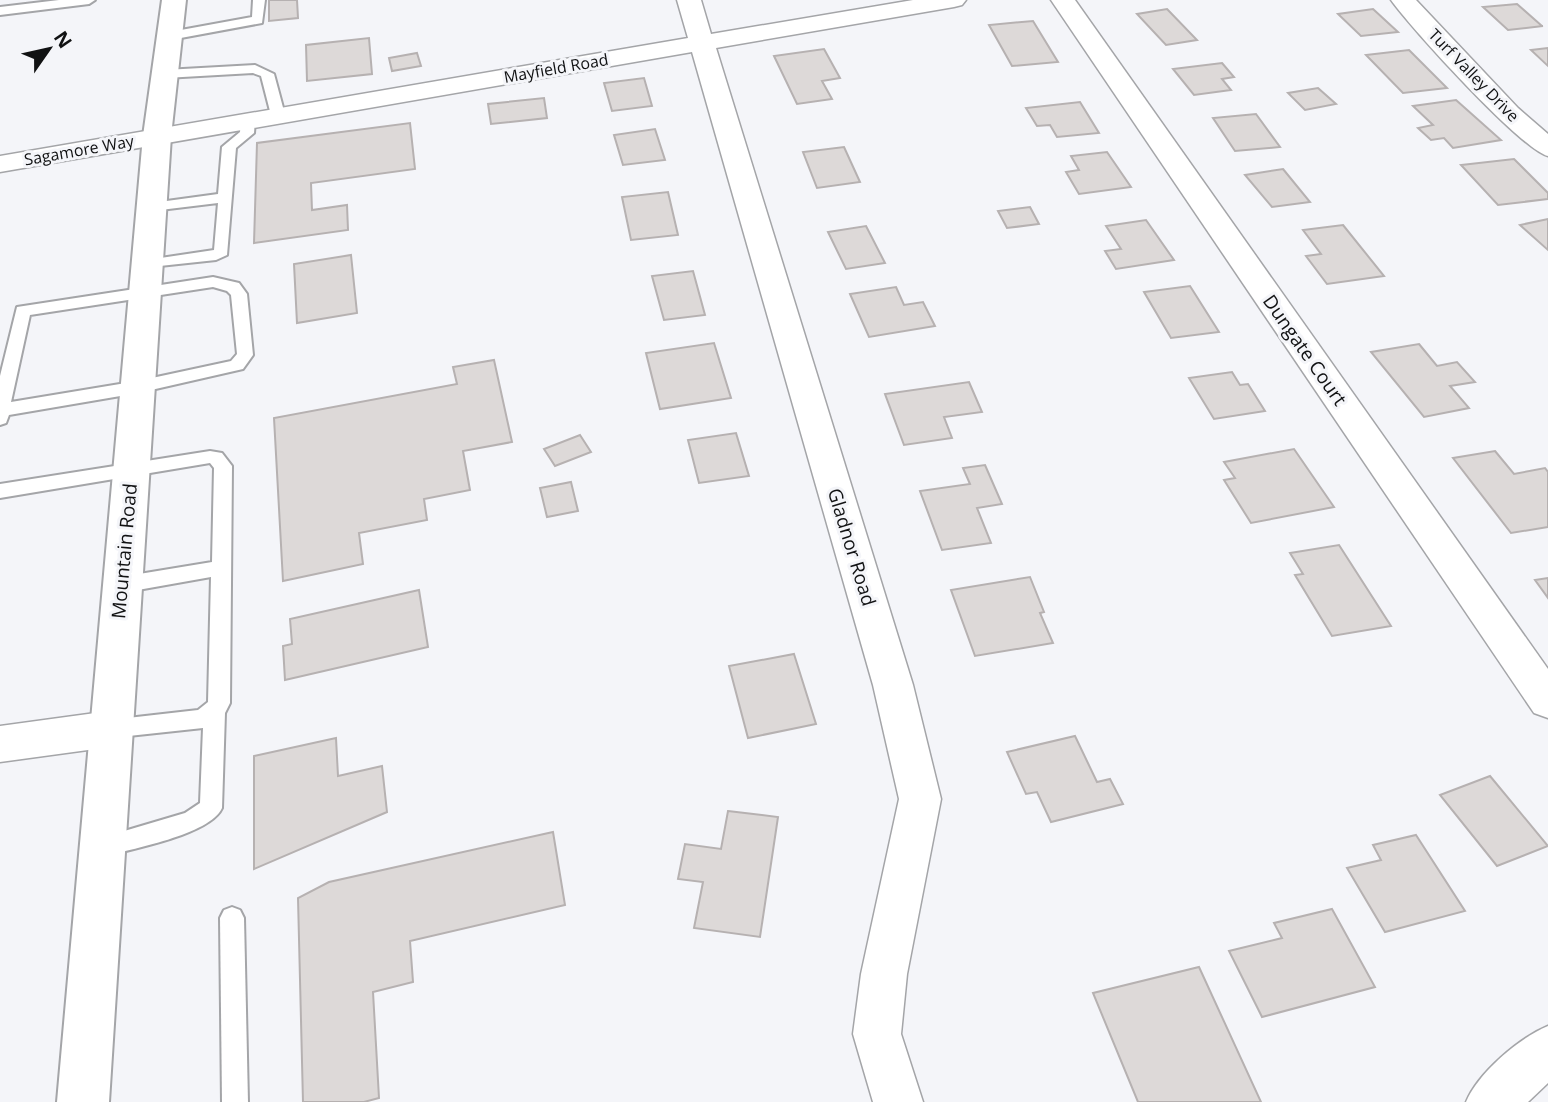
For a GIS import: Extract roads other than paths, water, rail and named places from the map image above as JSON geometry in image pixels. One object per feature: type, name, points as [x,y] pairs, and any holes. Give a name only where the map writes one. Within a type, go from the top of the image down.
[{"type":"main road","name":"Mountain Road","points":[[83,1102],[157,136],[172,18]]},
{"type":"street","name":"Gladnor Road","points":[[689,0],[894,685],[920,799],[884,974],[877,1034],[898,1102]]},
{"type":"street","name":"Mayfield Road","points":[[157,136],[954,0]]},
{"type":"street","name":"Dungate Court","points":[[1063,0],[1548,701]]},
{"type":"street","name":"Turf Valley Drive","points":[[1402,0],[1509,114],[1548,148]]},
{"type":"street","points":[[1509,114],[1548,117]]},
{"type":"street","name":"Sagamore Way","points":[[0,164],[157,136]]},
{"type":"street","points":[[0,744],[110,729]]},
{"type":"street","points":[[1491,1102],[1548,1050]]},
{"type":"lane","points":[[0,11],[89,0]]},
{"type":"lane","points":[[172,18],[258,20],[259,0]]},
{"type":"lane","points":[[165,74],[255,69],[262,71],[267,74],[278,115]]},
{"type":"lane","points":[[146,279],[213,282],[233,287],[239,294],[245,355],[243,361],[138,387],[1,414],[8,342],[23,311],[146,279],[216,255],[223,249],[229,147],[247,133],[248,120]]},
{"type":"lane","points":[[152,207],[226,198]]},
{"type":"lane","points":[[213,282],[216,255]]},
{"type":"lane","points":[[0,491],[210,457],[220,461],[223,466],[219,703],[214,712],[212,808],[191,821],[102,847]]},
{"type":"lane","points":[[121,585],[221,568]]},
{"type":"lane","points":[[110,729],[202,719],[214,712]]},
{"type":"lane","points":[[232,918],[235,1102]]}]
